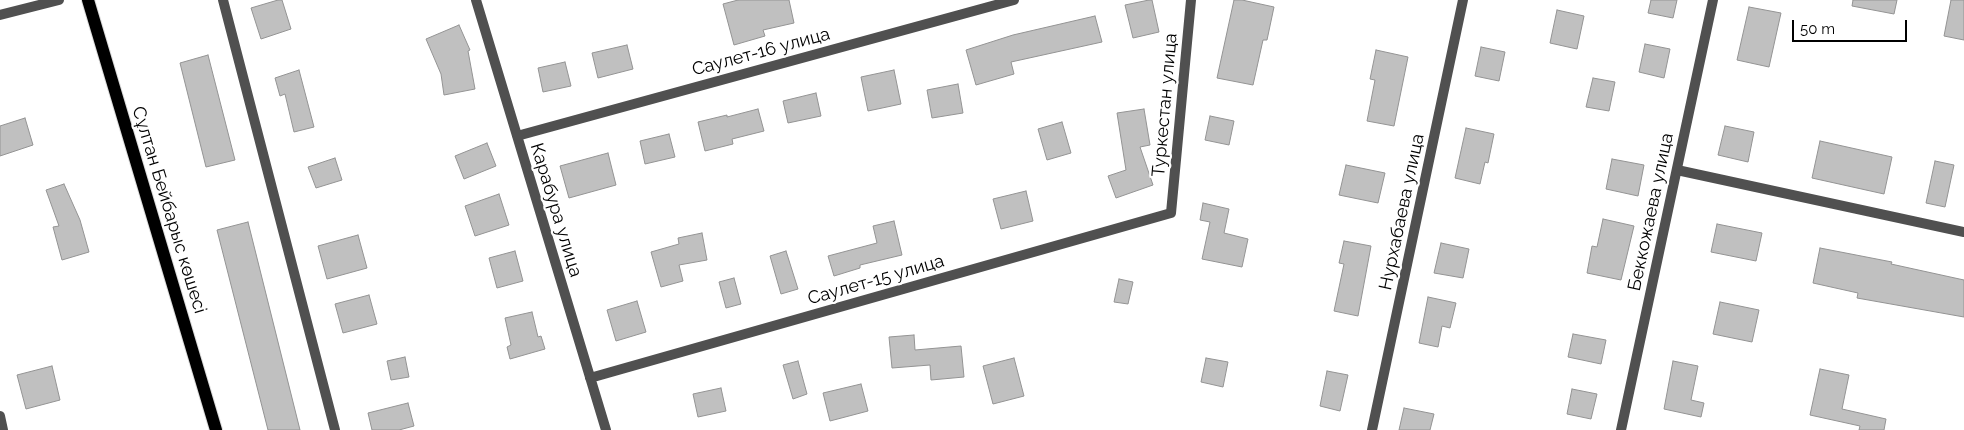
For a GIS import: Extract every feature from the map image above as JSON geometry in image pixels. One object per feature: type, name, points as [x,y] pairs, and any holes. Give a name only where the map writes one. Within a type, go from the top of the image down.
[{"type":"main road","name":"Сұлтан Бейбарыс көшесі","points":[[88,0],[216,430]]},
{"type":"street","points":[[0,15],[59,0]]},
{"type":"street","points":[[223,0],[335,430]]},
{"type":"street","name":"Карабура улица","points":[[476,0],[606,430]]},
{"type":"street","name":"Саулет-16 улица","points":[[517,136],[1014,0]]},
{"type":"street","name":"Туркестан улица","points":[[1171,213],[1191,0]]},
{"type":"street","name":"Нурхабаева улица","points":[[1372,430],[1463,0]]},
{"type":"street","name":"Беккожаева улица","points":[[1621,430],[1713,0]]},
{"type":"street","points":[[1677,170],[1964,232]]},
{"type":"street","name":"Саулет-15 улица","points":[[590,378],[1171,213]]},
{"type":"street","points":[[0,416],[3,430]]},
{"type":"building","points":[[282,0],[291,29],[261,39],[251,8]]},
{"type":"building","points":[[738,0],[789,0],[794,23],[763,30],[765,36],[734,45],[723,4]]},
{"type":"building","points":[[1152,0],[1159,32],[1133,38],[1125,5]]},
{"type":"building","points":[[1234,0],[1274,7],[1267,40],[1263,40],[1253,85],[1217,78]]},
{"type":"building","points":[[1651,0],[1677,0],[1673,18],[1648,13]]},
{"type":"building","points":[[1853,0],[1897,0],[1894,14],[1852,6]]},
{"type":"building","points":[[1951,0],[1964,0],[1964,40],[1944,36]]},
{"type":"building","points":[[1749,7],[1781,13],[1769,67],[1737,60]]},
{"type":"building","points":[[1557,10],[1584,16],[1577,49],[1550,43]]},
{"type":"building","points":[[1095,16],[1102,42],[1011,62],[1014,74],[976,85],[966,50],[1013,35]]},
{"type":"building","points":[[459,25],[470,50],[468,51],[475,89],[444,95],[441,74],[426,39]]},
{"type":"building","points":[[1645,44],[1670,49],[1664,78],[1639,72]]},
{"type":"building","points":[[627,45],[633,69],[598,78],[592,53]]},
{"type":"building","points":[[1481,47],[1505,52],[1499,81],[1475,76]]},
{"type":"building","points":[[1376,50],[1408,57],[1394,126],[1367,121],[1375,80],[1370,79]]},
{"type":"building","points":[[208,55],[235,160],[206,167],[180,63]]},
{"type":"building","points":[[565,62],[571,86],[543,92],[538,68]]},
{"type":"building","points":[[299,70],[314,127],[294,132],[285,94],[280,96],[275,78]]},
{"type":"building","points":[[894,70],[901,104],[868,111],[861,77]]},
{"type":"building","points":[[1593,78],[1615,82],[1609,111],[1586,107]]},
{"type":"building","points":[[958,84],[963,113],[932,118],[927,90]]},
{"type":"building","points":[[816,93],[821,116],[788,123],[783,101]]},
{"type":"building","points":[[758,109],[764,131],[732,139],[733,144],[705,151],[698,122]]},
{"type":"building","points":[[1144,109],[1150,145],[1140,147],[1153,185],[1116,198],[1108,176],[1126,170],[1117,113]]},
{"type":"building","points":[[1210,116],[1234,121],[1229,145],[1205,140]]},
{"type":"building","points":[[25,118],[33,145],[0,156],[0,126]]},
{"type":"building","points":[[1062,122],[1071,153],[1047,160],[1038,129]]},
{"type":"building","points":[[1725,126],[1754,132],[1748,162],[1718,155]]},
{"type":"building","points":[[1466,128],[1494,134],[1488,163],[1485,162],[1480,184],[1455,178]]},
{"type":"building","points":[[669,134],[675,157],[645,164],[640,141]]},
{"type":"building","points":[[1820,141],[1892,157],[1884,194],[1812,178]]},
{"type":"building","points":[[487,143],[496,166],[464,179],[455,156]]},
{"type":"building","points":[[608,153],[616,185],[569,198],[560,166]]},
{"type":"building","points":[[335,158],[342,180],[316,188],[308,167]]},
{"type":"building","points":[[1612,159],[1644,165],[1638,196],[1606,189]]},
{"type":"building","points":[[1935,161],[1954,165],[1945,207],[1926,203]]},
{"type":"building","points":[[1346,165],[1385,173],[1378,203],[1339,195]]},
{"type":"building","points":[[64,184],[80,220],[89,252],[62,260],[53,227],[59,226],[46,190]]},
{"type":"building","points":[[1026,191],[1033,221],[1001,229],[993,199]]},
{"type":"building","points":[[499,194],[509,225],[475,236],[465,206]]},
{"type":"building","points":[[1203,203],[1229,209],[1224,233],[1248,239],[1242,267],[1202,259],[1210,222],[1200,220]]},
{"type":"building","points":[[1603,219],[1634,226],[1621,280],[1587,273],[1592,246],[1597,247]]},
{"type":"building","points":[[894,221],[902,255],[860,265],[860,268],[834,276],[828,256],[877,243],[873,226]]},
{"type":"building","points":[[248,222],[300,430],[268,430],[217,230]]},
{"type":"building","points":[[1717,224],[1762,233],[1756,261],[1711,252]]},
{"type":"building","points":[[702,233],[707,260],[679,265],[683,281],[661,287],[651,252],[679,244],[678,238]]},
{"type":"building","points":[[358,235],[367,268],[327,279],[318,246]]},
{"type":"building","points":[[1344,241],[1371,246],[1358,316],[1334,311],[1344,264],[1339,263]]},
{"type":"building","points":[[1441,243],[1469,249],[1463,278],[1434,273]]},
{"type":"building","points":[[1820,248],[1892,262],[1891,264],[1964,280],[1964,317],[1857,298],[1858,293],[1813,283]]},
{"type":"building","points":[[515,251],[523,281],[497,288],[489,258]]},
{"type":"building","points":[[786,251],[798,289],[781,294],[770,256]]},
{"type":"building","points":[[734,278],[741,304],[726,308],[719,282]]},
{"type":"building","points":[[1119,279],[1133,282],[1128,304],[1114,302]]},
{"type":"building","points":[[369,295],[377,324],[343,333],[335,304]]},
{"type":"building","points":[[1428,297],[1456,303],[1450,328],[1442,326],[1438,347],[1419,343]]},
{"type":"building","points":[[637,301],[646,332],[616,341],[607,310]]},
{"type":"building","points":[[1720,302],[1759,310],[1752,342],[1713,334]]},
{"type":"building","points":[[532,312],[538,337],[541,336],[545,349],[510,359],[507,347],[511,345],[505,318]]},
{"type":"building","points":[[1573,334],[1606,340],[1601,364],[1568,357]]},
{"type":"building","points":[[914,335],[915,350],[961,346],[964,377],[931,380],[930,365],[892,368],[889,337]]},
{"type":"building","points":[[405,357],[409,377],[391,380],[387,361]]},
{"type":"building","points":[[1014,358],[1024,396],[993,404],[983,366]]},
{"type":"building","points":[[1206,358],[1228,362],[1223,387],[1201,382]]},
{"type":"building","points":[[798,361],[807,394],[793,399],[783,365]]},
{"type":"building","points":[[1673,361],[1698,366],[1691,400],[1704,403],[1701,417],[1664,409]]},
{"type":"building","points":[[52,366],[60,400],[26,409],[17,375]]},
{"type":"building","points":[[1820,369],[1849,375],[1842,409],[1886,419],[1884,430],[1859,430],[1860,426],[1810,415]]},
{"type":"building","points":[[1327,371],[1348,375],[1340,411],[1320,406]]},
{"type":"building","points":[[861,384],[868,411],[830,421],[823,393]]},
{"type":"building","points":[[721,388],[726,411],[698,417],[693,394]]},
{"type":"building","points":[[1572,389],[1597,394],[1591,419],[1567,414]]},
{"type":"building","points":[[408,403],[414,426],[399,430],[372,430],[368,413]]},
{"type":"building","points":[[1404,408],[1434,414],[1430,430],[1399,430]]}]
